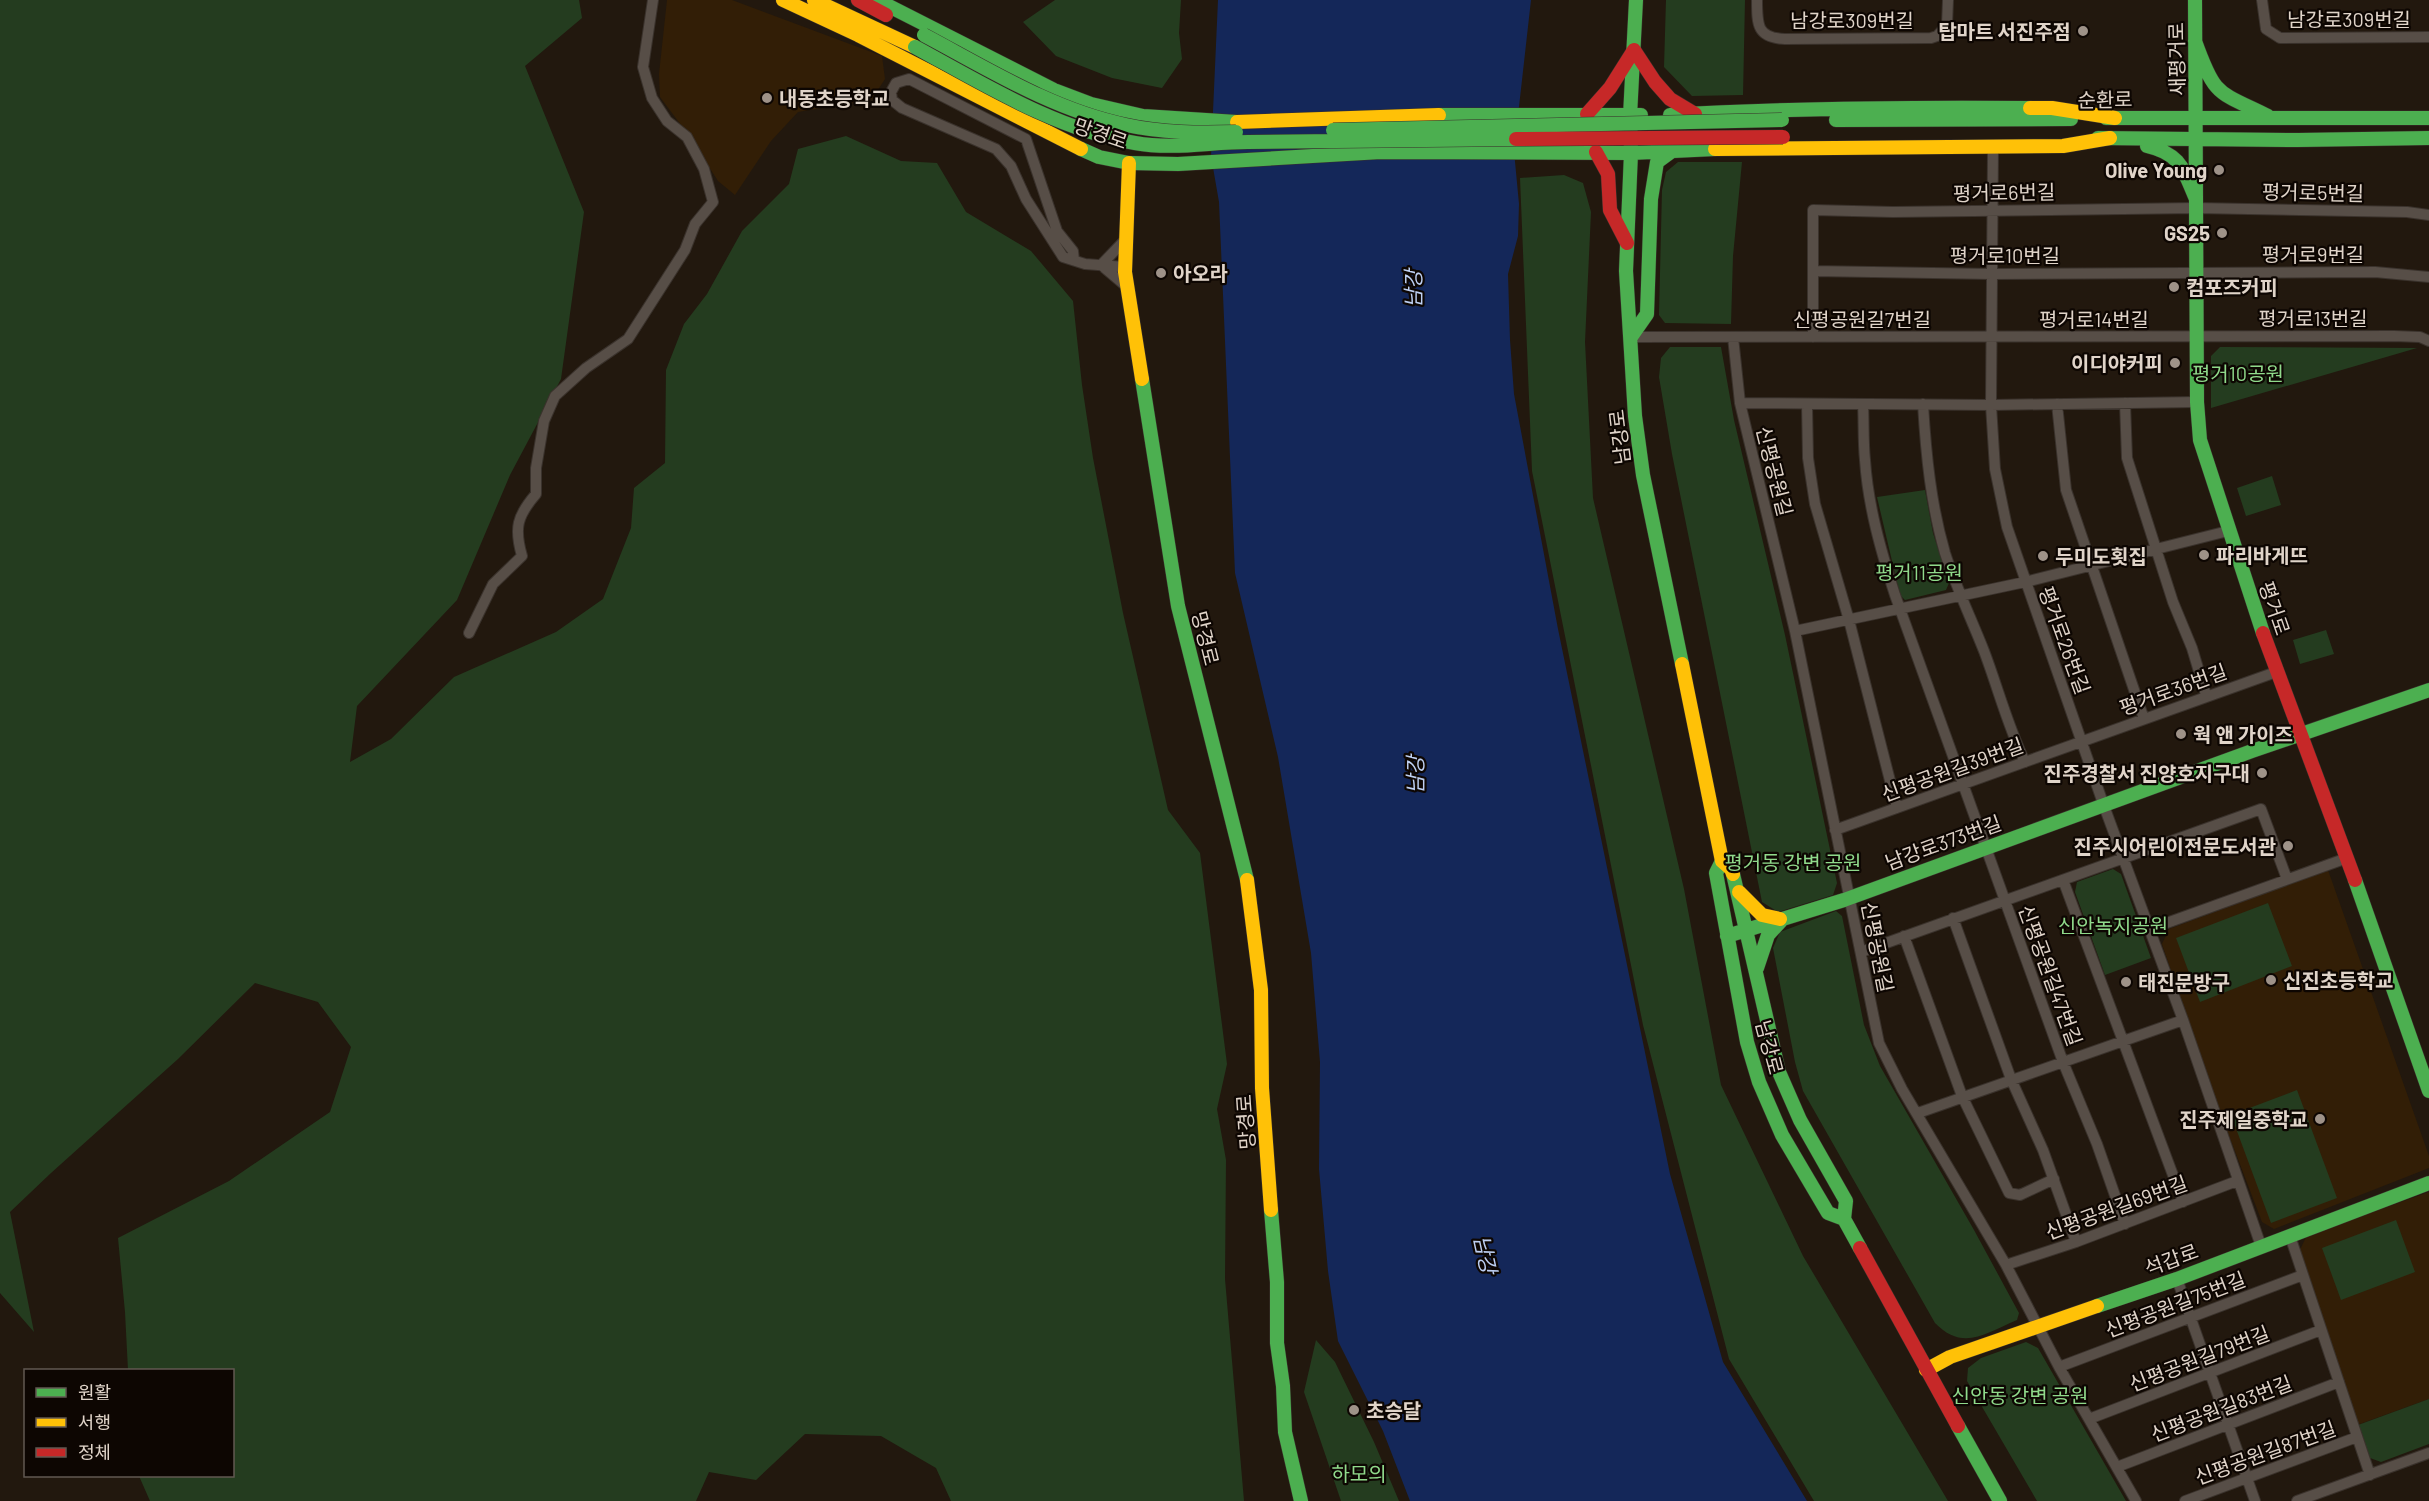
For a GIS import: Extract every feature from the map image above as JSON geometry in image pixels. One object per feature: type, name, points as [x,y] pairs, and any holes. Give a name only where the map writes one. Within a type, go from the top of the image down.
[{"type":"main road","name":"망경로","points":[[783,0],[858,35],[1066,142],[1099,157],[1129,163],[1125,267],[1127,286],[1178,606],[1249,888],[1261,990],[1262,1088],[1277,1282],[1277,1343],[1283,1386],[1285,1432],[1301,1501]]},
{"type":"main road","name":"순환로","points":[[814,0],[915,47],[1057,121],[1110,138],[1170,147],[1239,142],[1783,137],[2196,140],[2429,138]]},
{"type":"main road","name":"순환로","points":[[858,0],[1058,104],[1124,125],[1190,133],[1782,120],[2429,118]]},
{"type":"main road","points":[[877,0],[1054,90],[1091,104],[1143,116],[1233,122],[1452,115],[1630,116],[1926,107],[2052,108],[2115,118]]},
{"type":"main road","name":"남강로","points":[[1636,0],[1626,271],[1635,416],[1643,476],[1722,861],[1731,869],[1738,891],[1779,1072],[1800,1120],[1846,1201],[1844,1219],[2000,1501]]},
{"type":"main road","name":"새평거로","points":[[2195,0],[2196,117]]},
{"type":"main road","points":[[2195,40],[2208,75],[2216,88],[2228,97],[2272,118]]},
{"type":"main road","points":[[1587,114],[1610,88],[1634,50],[1655,82],[1670,99],[1695,114]]},
{"type":"main road","points":[[1143,116],[1129,163],[1178,164],[1380,152],[1631,153],[1738,148],[2062,146],[2116,138],[2170,152],[2178,160],[2196,203]]},
{"type":"main road","name":"평거로","points":[[2196,117],[2200,440],[2276,672],[2347,858],[2429,1091]]},
{"type":"main road","points":[[1631,337],[1647,314],[1651,199],[1657,162],[1672,151]]},
{"type":"main road","points":[[1596,152],[1608,174],[1610,210],[1627,243]]},
{"type":"main road","name":"남강로373번길","points":[[1727,936],[1850,897],[2104,806],[2299,732],[2429,690]]},
{"type":"main road","name":"남강로","points":[[1722,861],[1716,873],[1747,1042],[1759,1082],[1782,1135],[1828,1213],[1844,1219]]},
{"type":"main road","points":[[1738,891],[1762,915],[1783,919]]},
{"type":"main road","points":[[1756,969],[1768,935],[1783,919]]},
{"type":"main road","name":"석갑로","points":[[1926,1370],[1950,1357],[2177,1279],[2429,1183]]},
{"type":"street","points":[[469,633],[493,584],[522,556],[517,537],[522,510],[536,494],[536,468],[542,447],[544,421],[555,396],[586,368],[628,339],[685,250],[695,224],[713,202],[704,169],[687,137],[667,121],[652,98],[643,67],[653,0]]},
{"type":"street","name":"남강로309번길","points":[[1757,0],[1757,19],[1760,29],[1773,38],[1785,39],[1930,38],[1937,36],[1947,25],[1948,0]]},
{"type":"street","name":"남강로309번길","points":[[2262,0],[2266,30],[2280,38],[2429,37]]},
{"type":"street","points":[[1074,260],[1073,250],[1057,231],[1026,139],[909,79],[896,84],[891,92],[892,100],[902,108],[996,149],[1011,166],[1063,257],[1085,264],[1125,267]]},
{"type":"street","points":[[1795,631],[1960,594],[2025,582],[2007,527],[1995,469],[1991,405],[1993,147]]},
{"type":"street","name":"평거로6번길","points":[[1813,271],[1813,210],[1992,210],[2196,203]]},
{"type":"street","name":"평거로5번길","points":[[2196,203],[2407,212],[2429,215]]},
{"type":"street","points":[[1101,265],[1126,239]]},
{"type":"street","points":[[1101,265],[1127,286]]},
{"type":"street","points":[[1813,271],[1813,337]]},
{"type":"street","name":"평거로10번길","points":[[1813,271],[1992,274],[2197,273]]},
{"type":"street","name":"평거로9번길","points":[[2197,273],[2376,272],[2429,277]]},
{"type":"street","name":"평거로14번길","points":[[1991,337],[2197,336]]},
{"type":"street","name":"평거로13번길","points":[[2197,336],[2394,336],[2420,337],[2429,340]]},
{"type":"street","points":[[1631,337],[1733,337]]},
{"type":"street","name":"신평공원길7번길","points":[[1733,337],[1991,337]]},
{"type":"street","name":"신평공원길","points":[[1733,337],[1740,403],[1795,631],[1879,1043],[1902,1089],[2006,1265],[2059,1368],[2136,1501]]},
{"type":"street","points":[[1740,403],[1991,405],[2198,402]]},
{"type":"street","points":[[2126,403],[2127,458],[2155,549],[2206,695]]},
{"type":"street","points":[[1807,404],[1808,458],[1815,504],[1849,620],[1897,808]]},
{"type":"street","points":[[1863,404],[1865,461],[1879,543],[1899,608],[2006,901]]},
{"type":"street","points":[[2057,404],[2066,490],[2144,719]]},
{"type":"street","points":[[1923,405],[1926,460],[1945,553],[1984,651],[2015,742],[2025,762]]},
{"type":"street","name":"평거로26번길","points":[[2124,859],[2025,582],[2228,531]]},
{"type":"street","name":"평거로36번길","points":[[2082,742],[2206,695],[2276,672]]},
{"type":"street","name":"신평공원길39번길","points":[[1835,830],[2082,742]]},
{"type":"street","name":"신평공원길47번길","points":[[1861,952],[2261,809],[2287,879]]},
{"type":"street","points":[[2150,929],[2347,858]]},
{"type":"street","points":[[2124,859],[2183,1020],[2261,1246]]},
{"type":"street","points":[[2063,880],[2183,1202]]},
{"type":"street","name":"신평공원길47번길","points":[[2006,901],[2063,1062],[2097,1144],[2125,1224]]},
{"type":"street","points":[[1953,918],[2011,1079],[2054,1179],[2076,1242]]},
{"type":"street","points":[[1904,936],[1962,1096],[2009,1193],[2020,1195],[2054,1179]]},
{"type":"street","points":[[1918,1113],[2183,1020]]},
{"type":"street","name":"신평공원길69번길","points":[[2006,1265],[2076,1242],[2237,1181]]},
{"type":"street","points":[[2290,1236],[2370,1475]]},
{"type":"street","name":"신평공원길75번길","points":[[2059,1368],[2303,1275]]},
{"type":"street","points":[[2177,1279],[2255,1501]]},
{"type":"street","name":"신평공원길79번길","points":[[2089,1419],[2321,1330]]},
{"type":"street","name":"신평공원길83번길","points":[[2117,1467],[2339,1382]]},
{"type":"street","name":"신평공원길87번길","points":[[2185,1501],[2357,1437]]},
{"type":"street","points":[[2297,1501],[2429,1453]]},
{"type":"shaded area","name":"내동초등학교","points":[[667,0],[732,0],[882,56],[885,79],[872,99],[798,112],[771,141],[735,195],[718,181],[690,137],[660,97],[659,74]]},
{"type":"shaded area","points":[[2328,870],[2429,1156],[2429,1168],[2274,1229],[2262,1222],[2209,1083],[2162,944],[2169,929]]},
{"type":"shaded area","points":[[2429,1192],[2429,1399],[2357,1425],[2299,1252],[2307,1235]]},
{"type":"green space","points":[[0,0],[579,0],[582,18],[525,66],[584,212],[561,379],[510,475],[457,600],[357,706],[350,762],[391,739],[454,677],[556,632],[603,599],[631,528],[634,488],[665,463],[666,370],[684,324],[707,294],[742,231],[789,184],[798,149],[846,136],[901,161],[937,163],[966,212],[1031,251],[1073,301],[1093,458],[1123,613],[1168,810],[1200,853],[1227,1064],[1217,1109],[1226,1160],[1225,1279],[1244,1501],[951,1501],[936,1468],[881,1436],[805,1434],[756,1480],[709,1472],[696,1501],[150,1501],[139,1477],[234,1477],[234,1369],[128,1369],[118,1238],[229,1181],[330,1112],[351,1047],[318,1002],[255,983],[178,1059],[10,1212],[34,1332],[0,1293]]},
{"type":"green space","points":[[1055,0],[1181,0],[1179,33],[1182,59],[1162,88],[1112,78],[1056,56],[1023,22]]},
{"type":"green space","points":[[1666,0],[1745,0],[1743,95],[1692,96],[1664,67]]},
{"type":"green space","points":[[1678,162],[1742,162],[1733,256],[1731,324],[1665,323],[1659,315],[1662,190],[1666,172]]},
{"type":"green space","points":[[1564,175],[1583,183],[1591,212],[1585,342],[1593,498],[1684,889],[1721,1085],[1803,1256],[1948,1501],[1814,1501],[1729,1359],[1643,1025],[1532,471],[1520,178]]},
{"type":"green space","name":"평거동 강변 공원","points":[[1670,347],[1721,347],[1734,420],[1785,635],[1837,883],[1833,895],[1778,912],[1762,902],[1672,454],[1659,377],[1661,358]]},
{"type":"green space","name":"평거10공원","points":[[2220,347],[2417,348],[2211,408],[2211,356]]},
{"type":"green space","points":[[2272,476],[2281,505],[2246,516],[2237,488]]},
{"type":"green space","name":"평거11공원","points":[[1925,490],[1933,533],[1949,583],[1946,590],[1905,600],[1900,595],[1877,497]]},
{"type":"green space","points":[[2326,630],[2334,654],[2300,664],[2293,640]]},
{"type":"green space","name":"신안녹지공원","points":[[2113,869],[2121,874],[2151,958],[2105,975],[2075,892],[2077,882]]},
{"type":"green space","points":[[2268,903],[2292,966],[2200,1002],[2176,938]]},
{"type":"green space","name":"평거동 강변 공원","points":[[1836,911],[1842,916],[1864,1025],[1880,1066],[2019,1313],[2017,1320],[1985,1334],[1965,1338],[1955,1337],[1935,1323],[1803,1091],[1795,1062],[1773,948],[1780,932]]},
{"type":"green space","points":[[2297,1090],[2337,1198],[2271,1223],[2231,1115]]},
{"type":"green space","points":[[2396,1220],[2415,1272],[2341,1300],[2322,1248]]},
{"type":"green space","name":"하모의","points":[[1316,1340],[1335,1362],[1374,1442],[1399,1501],[1341,1501],[1304,1392]]},
{"type":"green space","name":"신안동 강변 공원","points":[[2026,1342],[2038,1348],[2126,1501],[2037,1501],[1967,1381],[1968,1368],[1981,1358]]},
{"type":"green space","points":[[2429,1399],[2429,1444],[2381,1462],[2370,1458],[2358,1425]]},
{"type":"water","name":"남강","points":[[1218,0],[1531,0],[1514,151],[1519,204],[1518,236],[1508,274],[1514,394],[1558,629],[1670,1174],[1723,1362],[1807,1501],[1410,1501],[1383,1431],[1338,1341],[1328,1271],[1319,1169],[1320,1062],[1311,953],[1278,757],[1235,573],[1219,202],[1211,156]]},
{"type":"traffic: fast","points":[[877,0],[1054,90],[1091,104],[1143,116],[1237,122]]},
{"type":"traffic: fast","points":[[1636,0],[1626,271],[1635,416],[1643,475],[1682,664]]},
{"type":"traffic: fast","points":[[2195,0],[2197,402],[2200,440],[2263,633]]},
{"type":"traffic: fast","points":[[924,35],[1047,99],[1099,118],[1140,128],[1167,131],[1236,132]]},
{"type":"traffic: fast","points":[[2195,41],[2213,83],[2228,96],[2268,116]]},
{"type":"traffic: fast","points":[[915,47],[1021,104],[1077,127],[1135,143],[1177,146],[1248,142],[1516,139]]},
{"type":"traffic: fast","points":[[1670,115],[1850,109],[2030,108]]},
{"type":"traffic: fast","points":[[1439,115],[1641,115]]},
{"type":"traffic: fast","points":[[2106,118],[2429,118]]},
{"type":"traffic: fast","points":[[1836,120],[2071,119]]},
{"type":"traffic: fast","points":[[1333,130],[1782,120]]},
{"type":"traffic: fast","points":[[2098,138],[2298,140],[2429,138]]},
{"type":"traffic: fast","points":[[2147,146],[2174,158],[2184,171],[2196,199]]},
{"type":"traffic: fast","points":[[1081,149],[1099,157],[1129,163],[1178,164],[1381,152],[1631,153],[1715,149]]},
{"type":"traffic: fast","points":[[1631,337],[1647,314],[1651,199],[1657,162],[1672,151]]},
{"type":"traffic: fast","points":[[1142,379],[1178,606],[1247,880]]},
{"type":"traffic: fast","points":[[1727,936],[1844,900],[2252,751],[2429,690]]},
{"type":"traffic: fast","points":[[1722,861],[1716,873],[1747,1042],[1759,1082],[1782,1135],[1828,1213],[1844,1219]]},
{"type":"traffic: fast","points":[[1733,874],[1779,1072],[1800,1120],[1846,1201],[1844,1219],[1860,1248]]},
{"type":"traffic: fast","points":[[2355,880],[2429,1091]]},
{"type":"traffic: fast","points":[[1757,968],[1768,935],[1781,921]]},
{"type":"traffic: fast","points":[[2097,1306],[2177,1279],[2429,1183]]},
{"type":"traffic: fast","points":[[1271,1210],[1277,1282],[1277,1343],[1283,1386],[1285,1432],[1301,1501]]},
{"type":"traffic: fast","points":[[1958,1426],[2000,1501]]},
{"type":"traffic: slow","points":[[783,0],[858,35],[1081,149]]},
{"type":"traffic: slow","points":[[814,0],[915,47]]},
{"type":"traffic: slow","points":[[2030,108],[2052,108],[2115,118]]},
{"type":"traffic: slow","points":[[1237,122],[1439,115]]},
{"type":"traffic: slow","points":[[1715,149],[2063,146],[2110,138]]},
{"type":"traffic: slow","points":[[1129,163],[1125,272],[1142,379]]},
{"type":"traffic: slow","points":[[1682,664],[1722,861],[1733,874]]},
{"type":"traffic: slow","points":[[1247,880],[1261,990],[1262,1088],[1271,1210]]},
{"type":"traffic: slow","points":[[1739,892],[1762,915],[1780,919]]},
{"type":"traffic: slow","points":[[1926,1370],[1950,1357],[2097,1306]]},
{"type":"traffic: jam","points":[[858,0],[886,15]]},
{"type":"traffic: jam","points":[[1587,114],[1610,88],[1634,50],[1655,82],[1670,99],[1695,114]]},
{"type":"traffic: jam","points":[[1516,139],[1783,137]]},
{"type":"traffic: jam","points":[[1596,152],[1608,174],[1610,210],[1627,243]]},
{"type":"traffic: jam","points":[[2263,633],[2355,880]]},
{"type":"traffic: jam","points":[[1860,1248],[1958,1426]]},
{"type":"place","name":"탑마트 서진주점","points":[[2083,31]]},
{"type":"place","name":"내동초등학교","points":[[767,98]]},
{"type":"place","name":"Olive Young","points":[[2219,170]]},
{"type":"place","name":"GS25","points":[[2222,233]]},
{"type":"place","name":"아오라","points":[[1161,273]]},
{"type":"place","name":"컴포즈커피","points":[[2174,287]]},
{"type":"place","name":"이디야커피","points":[[2175,363]]},
{"type":"place","name":"파리바게뜨","points":[[2204,555]]},
{"type":"place","name":"두미도횟집","points":[[2043,556]]},
{"type":"place","name":"웍 앤 가이즈","points":[[2181,734]]},
{"type":"place","name":"진주경찰서 진양호지구대","points":[[2262,773]]},
{"type":"place","name":"진주시어린이전문도서관","points":[[2288,846]]},
{"type":"place","name":"신진초등학교","points":[[2271,980]]},
{"type":"place","name":"태진문방구","points":[[2126,982]]},
{"type":"place","name":"진주제일중학교","points":[[2320,1119]]},
{"type":"place","name":"초승달","points":[[1354,1410]]}]
